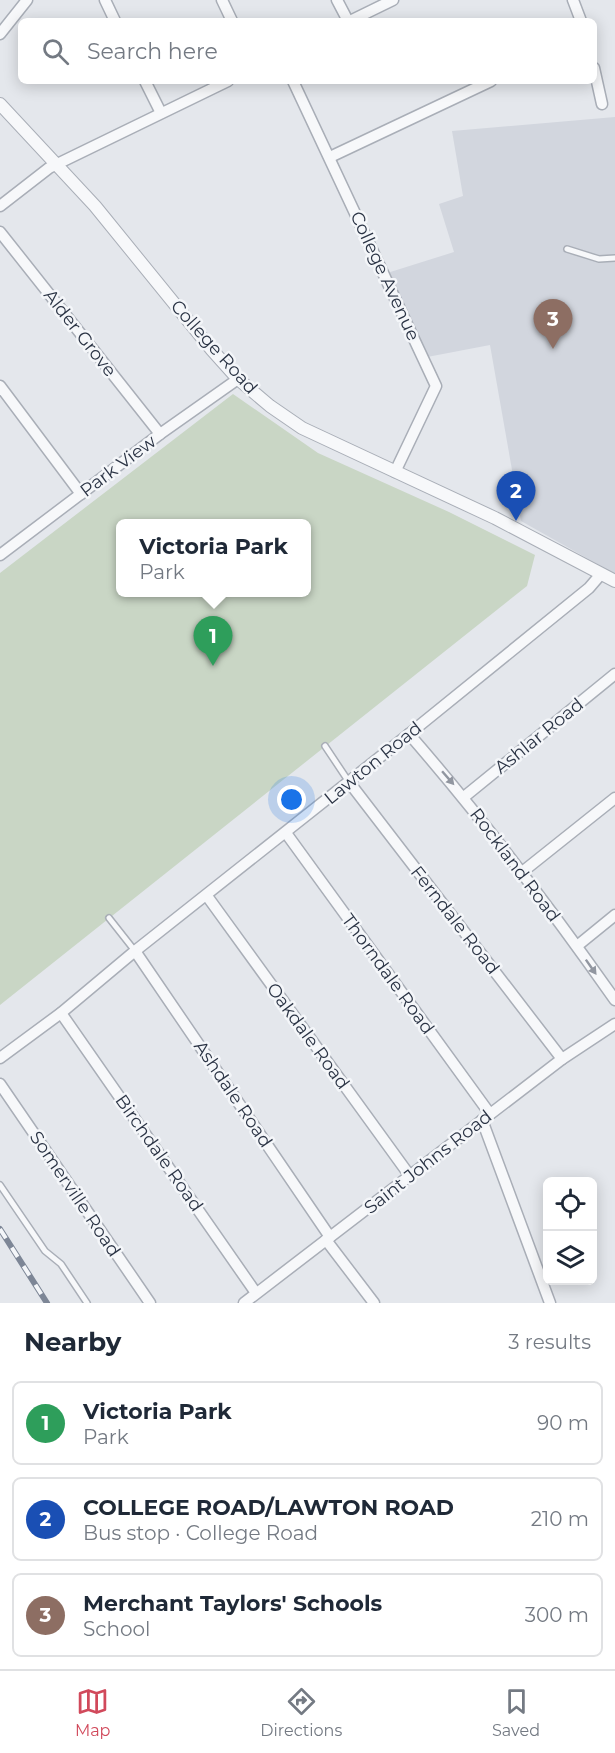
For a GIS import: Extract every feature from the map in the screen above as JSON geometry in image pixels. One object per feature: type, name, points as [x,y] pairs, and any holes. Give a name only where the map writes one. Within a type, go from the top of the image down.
[{"type":"street","points":[[0,34],[27,0]]},
{"type":"street","points":[[105,0],[114,18]]},
{"type":"street","points":[[222,0],[231,18]]},
{"type":"street","points":[[338,0],[347,18]]},
{"type":"street","points":[[355,18],[393,0]]},
{"type":"street","points":[[573,0],[580,18]]},
{"type":"street","points":[[597,82],[602,104]]},
{"type":"street","points":[[146,84],[161,113]]},
{"type":"street","points":[[0,206],[49,168],[222,84]]},
{"type":"street","name":"College Avenue","points":[[294,84],[436,386],[395,472]]},
{"type":"street","points":[[330,157],[485,84]]},
{"type":"street","name":"College Road","points":[[0,104],[108,222],[212,350],[238,379],[270,406],[302,428],[495,518],[615,581]]},
{"type":"street","name":"Alder Grove","points":[[0,232],[160,434]]},
{"type":"street","name":"Park View","points":[[1,552],[238,379]]},
{"type":"street","points":[[0,386],[81,494]]},
{"type":"street","name":"Lawton Road","points":[[0,1058],[61,1013],[135,951],[409,734],[589,588],[601,574]]},
{"type":"street","name":"Ashlar Road","points":[[464,797],[615,674]]},
{"type":"street","name":"Rockland Road","points":[[409,734],[464,797],[615,1000]]},
{"type":"street","name":"Ferndale Road","points":[[349,782],[562,1059]]},
{"type":"street","points":[[521,873],[615,798]]},
{"type":"street","name":"Thorndale Road","points":[[286,833],[486,1117],[550,1303]]},
{"type":"street","name":"Oakdale Road","points":[[207,896],[410,1176]]},
{"type":"street","points":[[577,946],[615,915]]},
{"type":"street","name":"Ashdale Road","points":[[135,951],[374,1303]]},
{"type":"street","name":"Birchdale Road","points":[[61,1013],[251,1299]]},
{"type":"street","name":"Saint Johns Road","points":[[251,1299],[562,1059],[615,1024]]},
{"type":"street","name":"Somerville Road","points":[[0,1084],[150,1303]]},
{"type":"lane","points":[[567,249],[599,259],[615,258]]},
{"type":"lane","points":[[325,746],[349,782]]},
{"type":"lane","points":[[109,918],[135,951]]},
{"type":"lane","points":[[0,1185],[45,1251],[61,1264],[87,1303]]},
{"type":"shaded area","points":[[615,117],[615,574],[521,521],[490,345],[422,358],[384,274],[454,252],[439,204],[463,196],[452,131]]},
{"type":"green space","points":[[233,394],[318,453],[449,512],[535,555],[527,586],[0,1005],[0,573]]},
{"type":"railway","points":[[0,1229],[47,1303]]},
{"type":"place","name":"Merchant Taylors' Schools","points":[[553,349]]},
{"type":"place","name":"COLLEGE ROAD/LAWTON ROAD","points":[[516,521]]},
{"type":"place","name":"Victoria Park","points":[[213,666]]}]
